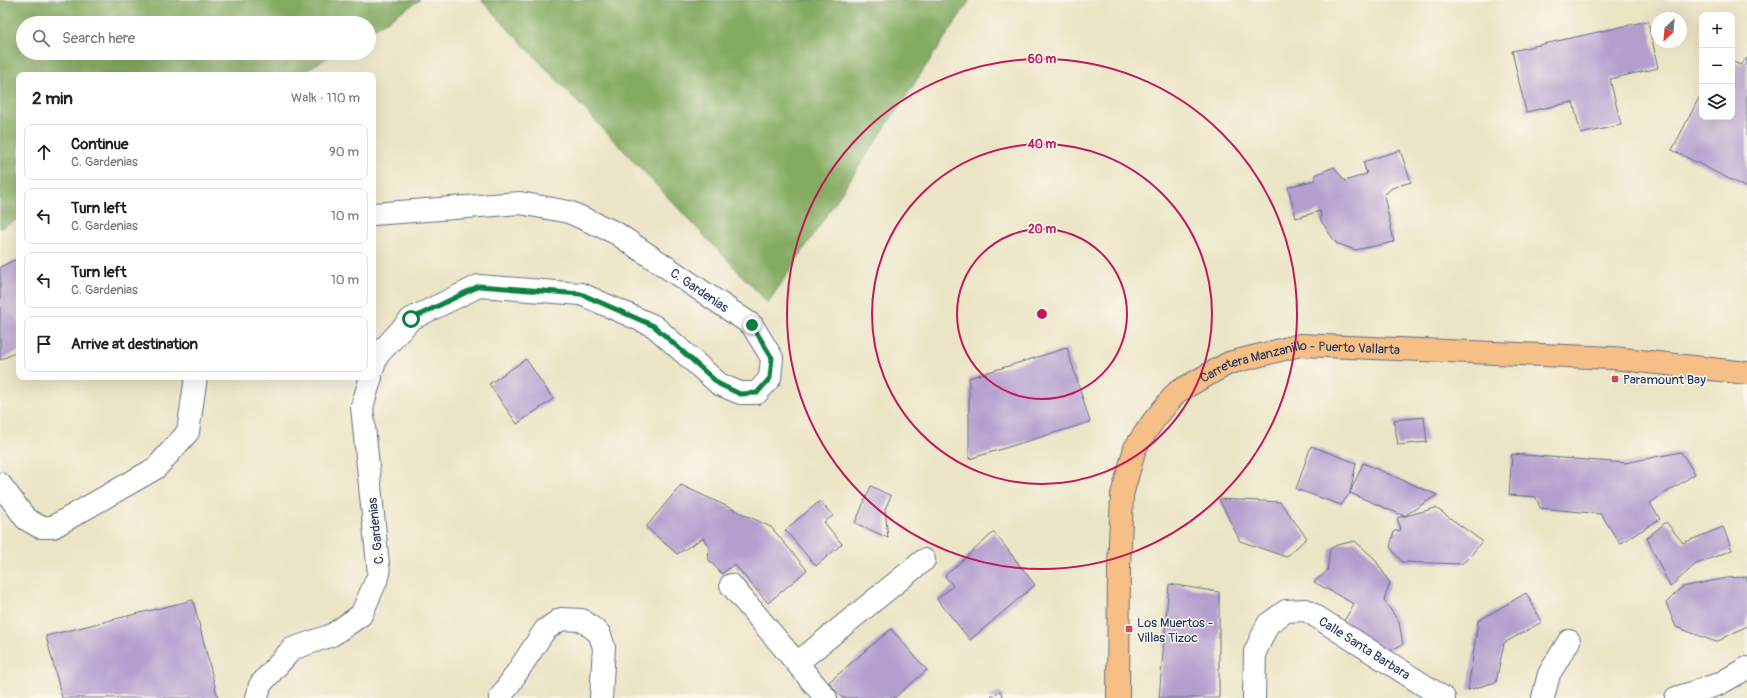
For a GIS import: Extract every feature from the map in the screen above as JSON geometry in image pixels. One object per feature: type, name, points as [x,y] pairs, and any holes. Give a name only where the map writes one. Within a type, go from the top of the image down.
[{"type":"highway","name":"Carretera Manzanillo - Puerto Vallarta","points":[[1118,698],[1119,567],[1122,495],[1135,448],[1154,420],[1177,392],[1229,363],[1300,344],[1613,358],[1747,373]]},
{"type":"street","name":"C. Gardenias","points":[[376,214],[520,202],[569,212],[616,233],[752,325],[772,358],[770,378],[757,393],[740,394],[719,384],[654,326],[581,294],[479,286],[411,319],[377,356],[376,359]]},
{"type":"street","points":[[0,484],[26,519],[40,527],[54,527],[156,468],[188,432],[196,380]]},
{"type":"street","name":"C. Gardenias","points":[[257,698],[260,685],[292,649],[332,635],[361,615],[379,574],[362,407],[370,380]]},
{"type":"street","points":[[797,663],[924,560]]},
{"type":"street","points":[[731,585],[826,698]]},
{"type":"street","name":"Calle Santa Barbara","points":[[1254,698],[1255,652],[1268,624],[1286,611],[1306,610],[1444,698]]},
{"type":"street","points":[[500,698],[545,630],[561,619],[582,620],[599,633],[604,646],[601,698]]},
{"type":"street","points":[[1543,698],[1548,674],[1569,641]]},
{"type":"street","points":[[1676,698],[1719,684],[1747,668]]},
{"type":"green space","points":[[0,0],[420,0],[376,28],[376,16],[16,16],[16,60],[324,60],[304,72],[16,72],[16,220],[0,228]]},
{"type":"green space","points":[[481,0],[970,0],[768,303]]},
{"type":"building","points":[[1648,21],[1651,35],[1651,48],[1654,48],[1658,68],[1610,79],[1621,125],[1581,134],[1573,102],[1526,112],[1512,51]]},
{"type":"building","points":[[1747,58],[1747,188],[1672,150],[1699,98],[1699,120],[1735,120],[1735,62],[1740,65]]},
{"type":"building","points":[[1400,150],[1411,182],[1392,188],[1384,195],[1394,242],[1355,250],[1336,243],[1321,221],[1320,211],[1296,218],[1288,187],[1315,180],[1315,175],[1334,167],[1345,181],[1367,174],[1363,162]]},
{"type":"building","points":[[16,259],[16,352],[0,360],[0,267]]},
{"type":"building","points":[[1067,348],[1090,422],[969,459],[969,378]]},
{"type":"building","points":[[526,359],[553,399],[517,424],[489,384]]},
{"type":"building","points":[[1424,417],[1427,442],[1398,445],[1394,420]]},
{"type":"building","points":[[1311,446],[1356,463],[1350,493],[1341,505],[1296,489]]},
{"type":"building","points":[[1681,452],[1695,474],[1650,503],[1660,519],[1620,544],[1601,514],[1540,508],[1536,497],[1509,495],[1512,454],[1625,463]]},
{"type":"building","points":[[1363,463],[1437,495],[1404,516],[1350,493]]},
{"type":"building","points":[[681,485],[771,527],[807,570],[768,603],[734,564],[722,574],[708,559],[709,547],[703,538],[677,554],[646,527]]},
{"type":"building","points":[[871,486],[891,496],[885,509],[888,538],[855,523]]},
{"type":"building","points":[[1219,499],[1280,502],[1307,538],[1286,557],[1240,541]]},
{"type":"building","points":[[820,501],[833,516],[824,522],[842,544],[816,566],[785,530]]},
{"type":"building","points":[[1436,508],[1482,541],[1470,557],[1461,564],[1402,562],[1390,547],[1394,531],[1401,530],[1397,518]]},
{"type":"building","points":[[1666,522],[1683,543],[1723,527],[1732,550],[1696,564],[1670,587],[1647,538]]},
{"type":"building","points":[[994,532],[1035,585],[970,640],[937,599],[953,586],[945,576]]},
{"type":"building","points":[[1355,541],[1374,558],[1390,583],[1384,600],[1399,622],[1403,644],[1386,653],[1341,626],[1354,604],[1314,582],[1327,571],[1330,549],[1337,545]]},
{"type":"building","points":[[1747,577],[1747,626],[1716,642],[1676,627],[1666,603],[1682,587],[1727,578]]},
{"type":"building","points":[[1169,584],[1219,592],[1219,698],[1159,698]]},
{"type":"building","points":[[1526,593],[1542,622],[1504,643],[1496,682],[1468,690],[1478,621]]},
{"type":"building","points":[[193,600],[218,698],[62,698],[46,636]]},
{"type":"building","points":[[891,629],[927,670],[894,698],[842,698],[829,682]]},
{"type":"building","points":[[1000,691],[1004,698],[989,698]]},
{"type":"place","name":"Paramount Bay","points":[[1615,379]]},
{"type":"place","name":"Los Muertos - Villas Tizoc","points":[[1129,629]]},
{"type":"route","points":[[411,319],[479,286],[581,294],[654,326],[719,384],[740,394],[757,393],[770,378],[772,358],[752,325]]}]
